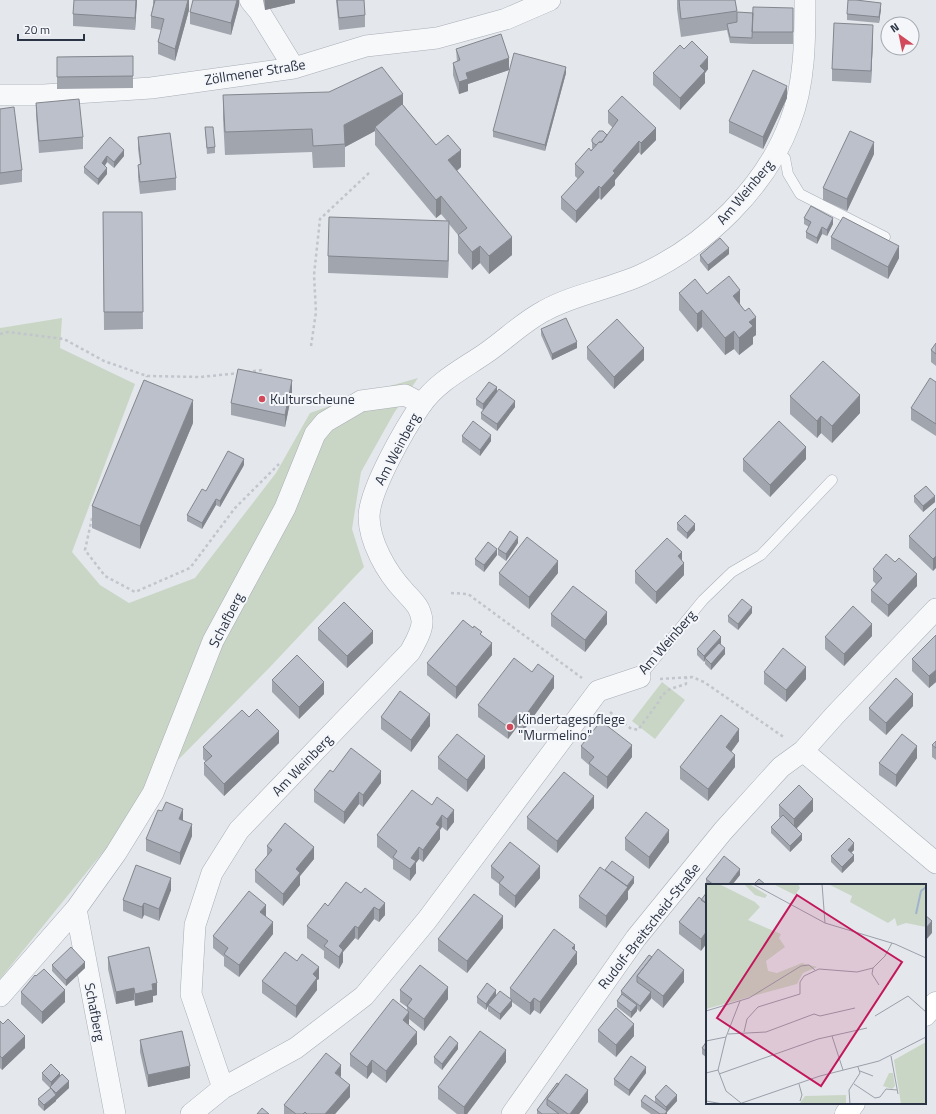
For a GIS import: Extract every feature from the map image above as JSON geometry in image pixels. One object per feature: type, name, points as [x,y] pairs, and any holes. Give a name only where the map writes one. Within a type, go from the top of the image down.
[{"type":"street","points":[[250,0],[259,11],[294,68]]},
{"type":"street","name":"Zöllmener Straße","points":[[0,96],[44,95],[150,88],[294,68],[366,46],[437,38],[506,19],[550,0]]},
{"type":"street","name":"Am Weinberg","points":[[223,1088],[191,994],[195,925],[212,873],[239,830],[410,652],[419,635],[423,622],[418,604],[404,591],[386,569],[375,545],[369,516],[376,486],[422,404],[440,383],[486,353],[543,311],[644,274],[696,243],[725,218],[751,189],[777,153],[791,121],[800,87],[805,29],[805,0]]},
{"type":"street","name":"Schafberg","points":[[0,996],[76,909],[116,853],[153,793],[213,641],[285,508],[315,434],[325,422],[361,401],[405,395],[422,404]]},
{"type":"street","name":"Rudolf-Breitscheid-Straße","points":[[512,1114],[636,938],[723,831],[776,772],[796,746],[835,715],[936,609]]},
{"type":"street","name":"Am Weinberg","points":[[191,1114],[223,1088],[296,1048],[364,996],[427,920],[590,691],[598,691],[640,677]]},
{"type":"street","points":[[796,746],[936,863]]},
{"type":"street","name":"Schafberg","points":[[76,909],[115,1114]]},
{"type":"street","points":[[926,1015],[936,1003]]},
{"type":"street","points":[[846,1114],[853,1104]]},
{"type":"lane","points":[[777,153],[785,158],[788,174],[800,194],[885,237]]},
{"type":"lane","name":"Am Weinberg","points":[[640,677],[703,600],[732,572],[761,555],[832,480]]},
{"type":"path","points":[[311,346],[316,312],[314,275],[320,219],[370,172]]},
{"type":"path","points":[[0,334],[8,332],[64,340],[104,360],[147,376],[200,378],[262,370]]},
{"type":"path","points":[[145,384],[147,376]]},
{"type":"path","points":[[95,512],[85,550],[105,576],[135,592],[190,568],[236,508],[282,460]]},
{"type":"path","points":[[451,592],[468,594],[590,691],[630,728],[638,730],[660,700],[661,696],[670,689],[686,684],[686,677]]},
{"type":"path","points":[[663,679],[686,677],[704,682],[796,746]]},
{"type":"green space","points":[[62,318],[60,348],[135,384],[72,552],[100,585],[129,603],[195,578],[276,473],[310,413],[372,391],[418,378],[394,413],[361,472],[352,529],[364,567],[271,666],[176,762],[0,979],[0,328]]},
{"type":"green space","points":[[662,682],[685,700],[655,739],[632,721]]},
{"type":"building","points":[[74,0],[136,0],[135,18],[73,14]]},
{"type":"building","points":[[155,0],[188,0],[175,49],[158,42],[164,19],[151,16]]},
{"type":"building","points":[[193,0],[237,0],[231,23],[190,12]]},
{"type":"building","points":[[337,0],[364,0],[365,15],[339,18]]},
{"type":"building","points":[[679,0],[735,0],[737,11],[681,19]]},
{"type":"building","points":[[848,0],[881,3],[879,17],[847,14]]},
{"type":"building","points":[[753,7],[793,8],[793,32],[752,32]]},
{"type":"building","points":[[737,12],[753,13],[752,38],[730,37],[727,24],[737,22]]},
{"type":"building","points":[[834,23],[873,25],[871,71],[832,69]]},
{"type":"building","points":[[501,34],[509,58],[466,73],[468,79],[459,82],[453,63],[460,60],[456,49]]},
{"type":"building","points":[[692,41],[708,57],[700,66],[705,71],[680,98],[653,73],[680,45],[684,49]]},
{"type":"building","points":[[514,53],[566,67],[545,145],[493,131]]},
{"type":"building","points":[[133,56],[133,76],[57,77],[57,57]]},
{"type":"building","points":[[382,67],[403,94],[344,125],[345,144],[313,146],[312,129],[225,132],[223,95],[329,92]]},
{"type":"building","points":[[753,70],[787,86],[763,137],[729,121]]},
{"type":"building","points":[[622,96],[656,128],[641,143],[639,141],[613,171],[615,173],[601,188],[599,186],[576,211],[561,197],[584,172],[575,164],[589,148],[591,151],[599,142],[602,142],[618,120],[608,111]]},
{"type":"building","points":[[79,99],[83,137],[39,141],[36,103]]},
{"type":"building","points":[[402,104],[436,145],[448,135],[461,150],[448,160],[512,237],[489,256],[480,246],[472,252],[458,235],[467,228],[441,196],[436,200],[375,127]]},
{"type":"building","points":[[14,107],[22,170],[0,173],[0,109]]},
{"type":"building","points":[[205,127],[213,127],[215,147],[207,148]]},
{"type":"building","points":[[599,131],[603,131],[607,135],[602,142],[599,142],[596,145],[592,142],[592,139]]},
{"type":"building","points":[[850,131],[874,142],[847,199],[823,188]]},
{"type":"building","points":[[170,133],[176,178],[140,182],[138,165],[141,164],[138,137]]},
{"type":"building","points":[[110,137],[124,150],[114,162],[107,156],[102,163],[107,168],[98,179],[84,167]]},
{"type":"building","points":[[811,206],[833,218],[827,230],[822,227],[817,238],[806,232],[811,222],[804,218]]},
{"type":"building","points":[[103,212],[142,212],[143,312],[104,312]]},
{"type":"building","points":[[329,217],[449,221],[448,261],[328,256]]},
{"type":"building","points":[[843,217],[899,246],[888,267],[831,237]]},
{"type":"building","points":[[720,238],[729,248],[708,265],[700,255]]},
{"type":"building","points":[[729,276],[740,290],[733,296],[745,311],[749,308],[756,317],[749,322],[753,326],[739,338],[734,331],[725,338],[702,310],[697,314],[679,293],[695,279],[707,294]]},
{"type":"building","points":[[566,318],[577,342],[552,354],[541,329]]},
{"type":"building","points":[[617,319],[644,348],[614,377],[587,347]]},
{"type":"building","points":[[936,343],[936,354],[931,350]]},
{"type":"building","points":[[823,361],[860,395],[832,426],[821,416],[817,421],[790,396]]},
{"type":"building","name":"Kulturscheune","points":[[238,369],[292,380],[285,415],[231,403]]},
{"type":"building","points":[[930,378],[936,382],[936,424],[911,408]]},
{"type":"building","points":[[144,380],[193,400],[140,526],[92,506]]},
{"type":"building","points":[[489,382],[497,387],[483,404],[476,399]]},
{"type":"building","points":[[499,389],[515,401],[497,424],[481,413]]},
{"type":"building","points":[[473,421],[491,435],[480,450],[462,436]]},
{"type":"building","points":[[779,421],[806,447],[770,485],[743,459]]},
{"type":"building","points":[[228,451],[244,459],[220,501],[216,499],[202,523],[187,515],[202,489],[206,491]]},
{"type":"building","points":[[926,486],[935,496],[923,506],[914,496]]},
{"type":"building","points":[[936,508],[936,556],[933,559],[909,536]]},
{"type":"building","points":[[685,515],[695,524],[687,533],[677,523]]},
{"type":"building","points":[[510,531],[518,537],[506,554],[498,549]]},
{"type":"building","points":[[527,537],[558,561],[529,597],[499,573]]},
{"type":"building","points":[[667,538],[682,552],[678,556],[684,563],[656,592],[635,571]]},
{"type":"building","points":[[488,542],[497,549],[484,565],[475,559]]},
{"type":"building","points":[[886,554],[895,562],[899,558],[917,574],[888,605],[871,590],[882,578],[873,569]]},
{"type":"building","points":[[573,586],[607,612],[585,640],[551,614]]},
{"type":"building","points":[[742,599],[752,607],[738,624],[728,616]]},
{"type":"building","points":[[344,602],[373,631],[347,656],[318,628]]},
{"type":"building","points":[[853,606],[872,624],[844,654],[825,637]]},
{"type":"building","points":[[463,620],[473,628],[474,626],[482,632],[480,634],[492,643],[456,687],[427,663]]},
{"type":"building","points":[[714,630],[721,637],[704,656],[697,649]]},
{"type":"building","points":[[936,635],[936,670],[929,676],[912,659]]},
{"type":"building","points":[[719,643],[725,648],[711,664],[705,658]]},
{"type":"building","points":[[783,648],[806,667],[786,690],[764,672]]},
{"type":"building","points":[[297,655],[324,682],[299,707],[272,680]]},
{"type":"building","points":[[514,658],[532,672],[538,664],[554,676],[523,719],[517,715],[508,727],[478,705]]},
{"type":"building","points":[[896,678],[913,694],[886,723],[869,708]]},
{"type":"building","points":[[400,691],[430,714],[411,740],[381,717]]},
{"type":"building","points":[[257,709],[279,731],[224,784],[204,763],[212,756],[203,747],[242,710],[249,717]]},
{"type":"building","points":[[721,715],[739,729],[726,747],[735,755],[708,789],[680,767]]},
{"type":"building","points":[[601,721],[632,745],[607,777],[589,763],[594,757],[581,746]]},
{"type":"building","points":[[457,734],[485,756],[467,780],[438,757]]},
{"type":"building","points":[[902,734],[917,746],[896,775],[879,763]]},
{"type":"building","points":[[936,741],[936,748],[932,745]]},
{"type":"building","points":[[351,748],[381,771],[363,795],[359,792],[344,812],[314,790],[330,770],[333,772]]},
{"type":"building","points":[[564,772],[594,796],[557,841],[527,817]]},
{"type":"building","points":[[799,785],[813,799],[794,819],[779,805]]},
{"type":"building","points":[[412,790],[432,805],[437,797],[454,810],[447,819],[442,815],[436,824],[440,827],[423,850],[419,847],[411,858],[416,861],[410,869],[393,857],[397,851],[377,835]]},
{"type":"building","points":[[166,802],[183,809],[179,819],[192,824],[180,853],[146,839],[158,810],[162,811]]},
{"type":"building","points":[[646,812],[669,830],[649,857],[625,838]]},
{"type":"building","points":[[783,815],[802,834],[790,846],[771,827]]},
{"type":"building","points":[[285,823],[314,847],[296,869],[300,873],[283,894],[255,870],[272,850],[267,846]]},
{"type":"building","points":[[849,838],[854,843],[848,850],[854,855],[842,867],[831,856]]},
{"type":"building","points":[[510,842],[540,866],[515,896],[499,883],[504,877],[491,866]]},
{"type":"building","points":[[724,856],[740,869],[729,884],[713,884],[706,879]]},
{"type":"building","points":[[612,861],[634,877],[627,886],[605,870]]},
{"type":"building","points":[[136,865],[171,878],[159,909],[144,903],[142,907],[123,900]]},
{"type":"building","points":[[600,867],[628,887],[606,916],[579,896]]},
{"type":"building","points":[[759,879],[765,884],[754,884]]},
{"type":"building","points":[[346,882],[361,893],[365,888],[385,903],[379,910],[374,907],[358,928],[355,926],[339,946],[343,950],[339,957],[324,946],[328,941],[307,926],[325,903],[328,906]]},
{"type":"building","points":[[249,891],[266,905],[260,912],[273,922],[239,965],[224,954],[228,948],[213,936]]},
{"type":"building","points":[[706,893],[706,903],[701,900]]},
{"type":"building","points":[[474,894],[503,916],[467,961],[438,939]]},
{"type":"building","points":[[699,897],[706,903],[706,932],[701,939],[679,922]]},
{"type":"building","points":[[926,916],[932,921],[926,928]]},
{"type":"building","points":[[554,929],[575,945],[572,948],[577,952],[540,1002],[534,998],[530,1003],[510,988]]},
{"type":"building","points":[[71,947],[85,962],[66,980],[52,965]]},
{"type":"building","points":[[149,947],[157,983],[152,984],[153,990],[135,994],[134,988],[116,992],[108,957]]},
{"type":"building","points":[[658,949],[684,970],[663,996],[637,976]]},
{"type":"building","points":[[285,952],[297,961],[302,954],[319,967],[313,974],[317,978],[296,1006],[262,981]]},
{"type":"building","points":[[649,955],[652,957],[637,976],[637,982],[651,992],[640,1006],[621,991]]},
{"type":"building","points":[[420,965],[448,987],[424,1019],[407,1006],[412,999],[400,990]]},
{"type":"building","points":[[44,969],[65,990],[42,1012],[21,992],[35,975],[36,976]]},
{"type":"building","points":[[487,983],[496,990],[486,1004],[477,997]]},
{"type":"building","points":[[500,991],[512,1000],[500,1014],[488,1005]]},
{"type":"building","points":[[622,994],[637,1005],[631,1012],[617,1001]]},
{"type":"building","points":[[393,999],[409,1012],[403,1020],[417,1032],[386,1071],[372,1060],[367,1067],[350,1054]]},
{"type":"building","points":[[616,1008],[634,1024],[616,1045],[598,1030]]},
{"type":"building","points":[[8,1019],[25,1036],[2,1058],[0,1056],[0,1021],[3,1024]]},
{"type":"building","points":[[182,1031],[190,1066],[148,1075],[140,1040]]},
{"type":"building","points":[[480,1031],[506,1050],[464,1107],[438,1087]]},
{"type":"building","points":[[450,1036],[458,1043],[442,1064],[434,1057]]},
{"type":"building","points":[[706,1042],[706,1051],[702,1048]]},
{"type":"building","points":[[326,1053],[341,1065],[335,1073],[350,1085],[325,1114],[307,1114],[305,1112],[303,1114],[296,1114],[284,1105]]},
{"type":"building","points":[[631,1056],[646,1067],[629,1090],[614,1079]]},
{"type":"building","points":[[51,1064],[60,1073],[51,1082],[42,1073]]},
{"type":"building","points":[[62,1074],[69,1081],[56,1093],[50,1087]]},
{"type":"building","points":[[566,1074],[588,1090],[570,1114],[547,1099]]},
{"type":"building","points":[[557,1083],[559,1084],[547,1099],[547,1105],[559,1114],[542,1114],[537,1110]]},
{"type":"building","points":[[666,1085],[677,1095],[666,1107],[655,1097]]},
{"type":"building","points":[[51,1088],[56,1095],[44,1105],[38,1099]]},
{"type":"building","points":[[645,1095],[667,1111],[665,1114],[660,1114],[641,1101]]},
{"type":"building","points":[[262,1108],[269,1114],[257,1114]]},
{"type":"place","name":"Kulturscheune","points":[[262,399]]},
{"type":"place","name":"Kindertagespflege \"Murmelino\"","points":[[510,727]]}]
